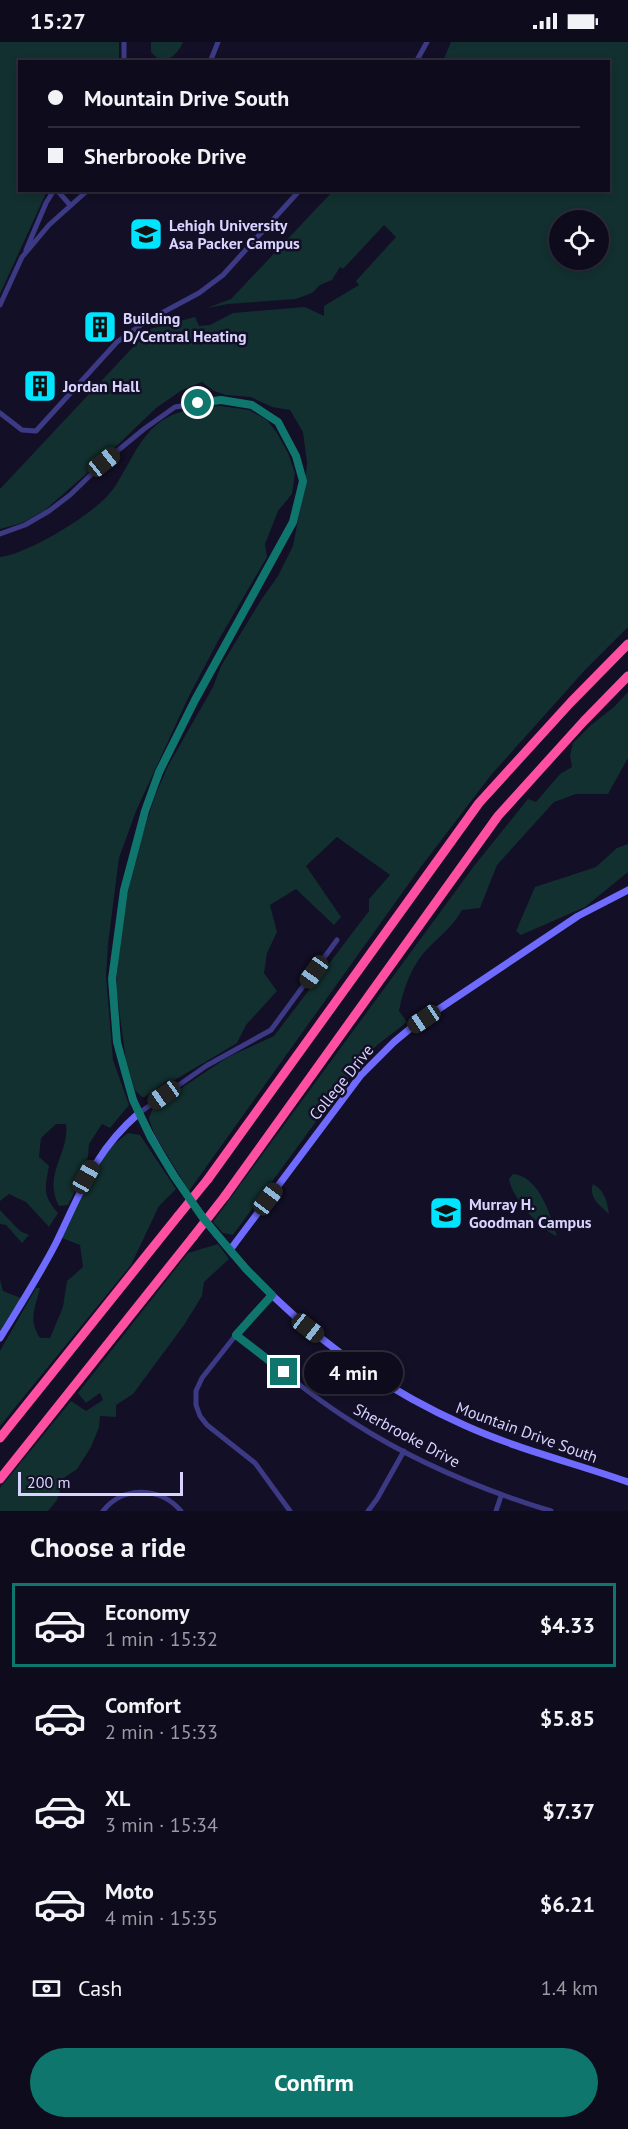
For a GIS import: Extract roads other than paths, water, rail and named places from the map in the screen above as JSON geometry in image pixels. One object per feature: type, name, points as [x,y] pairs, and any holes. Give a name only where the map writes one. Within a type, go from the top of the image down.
[{"type":"highway","points":[[0,1438],[208,1179],[479,802],[628,644]]},
{"type":"highway","points":[[0,1479],[225,1196],[498,816],[628,676]]},
{"type":"street","points":[[124,42],[124,60]]},
{"type":"street","points":[[211,60],[218,42]]},
{"type":"street","points":[[417,60],[427,42]]},
{"type":"street","points":[[0,305],[46,203],[54,192]]},
{"type":"street","points":[[57,192],[70,205]]},
{"type":"street","points":[[22,257],[49,225],[86,192]]},
{"type":"street","points":[[0,413],[22,430],[36,431],[117,342],[145,322],[199,293],[223,274],[298,192]]},
{"type":"street","name":"Mountain Drive South","points":[[0,534],[25,525],[49,512],[112,456],[175,407],[221,400],[252,405],[278,422],[296,456],[303,481],[293,522],[195,700],[168,754],[145,811],[124,890],[112,979],[117,1042],[125,1073],[139,1113],[177,1182],[199,1213],[272,1295],[334,1348],[390,1386],[438,1412],[501,1440],[628,1482]]},
{"type":"street","name":"College Drive","points":[[230,1250],[361,1075],[394,1042],[412,1027],[563,925],[600,903],[628,890]]},
{"type":"street","points":[[0,1338],[56,1243],[92,1167],[112,1139],[139,1113],[206,1066],[271,1030],[337,940]]},
{"type":"street","points":[[272,1295],[236,1335],[198,1384],[195,1397],[197,1412],[207,1425],[255,1463],[290,1511]]},
{"type":"street","name":"Sherbrooke Drive","points":[[236,1335],[337,1412],[404,1451],[501,1496],[551,1511]]},
{"type":"street","points":[[368,1511],[404,1451]]},
{"type":"street","points":[[103,1511],[121,1496],[140,1492],[152,1492],[164,1497],[182,1511]]},
{"type":"street","points":[[496,1511],[501,1496]]},
{"type":"place","name":"Lehigh University Asa Packer Campus","points":[[146,234]]},
{"type":"place","name":"Building D/Central Heating","points":[[100,327]]},
{"type":"place","name":"Jordan Hall","points":[[40,386]]},
{"type":"place","name":"Murray H. Goodman Campus","points":[[446,1213]]}]
